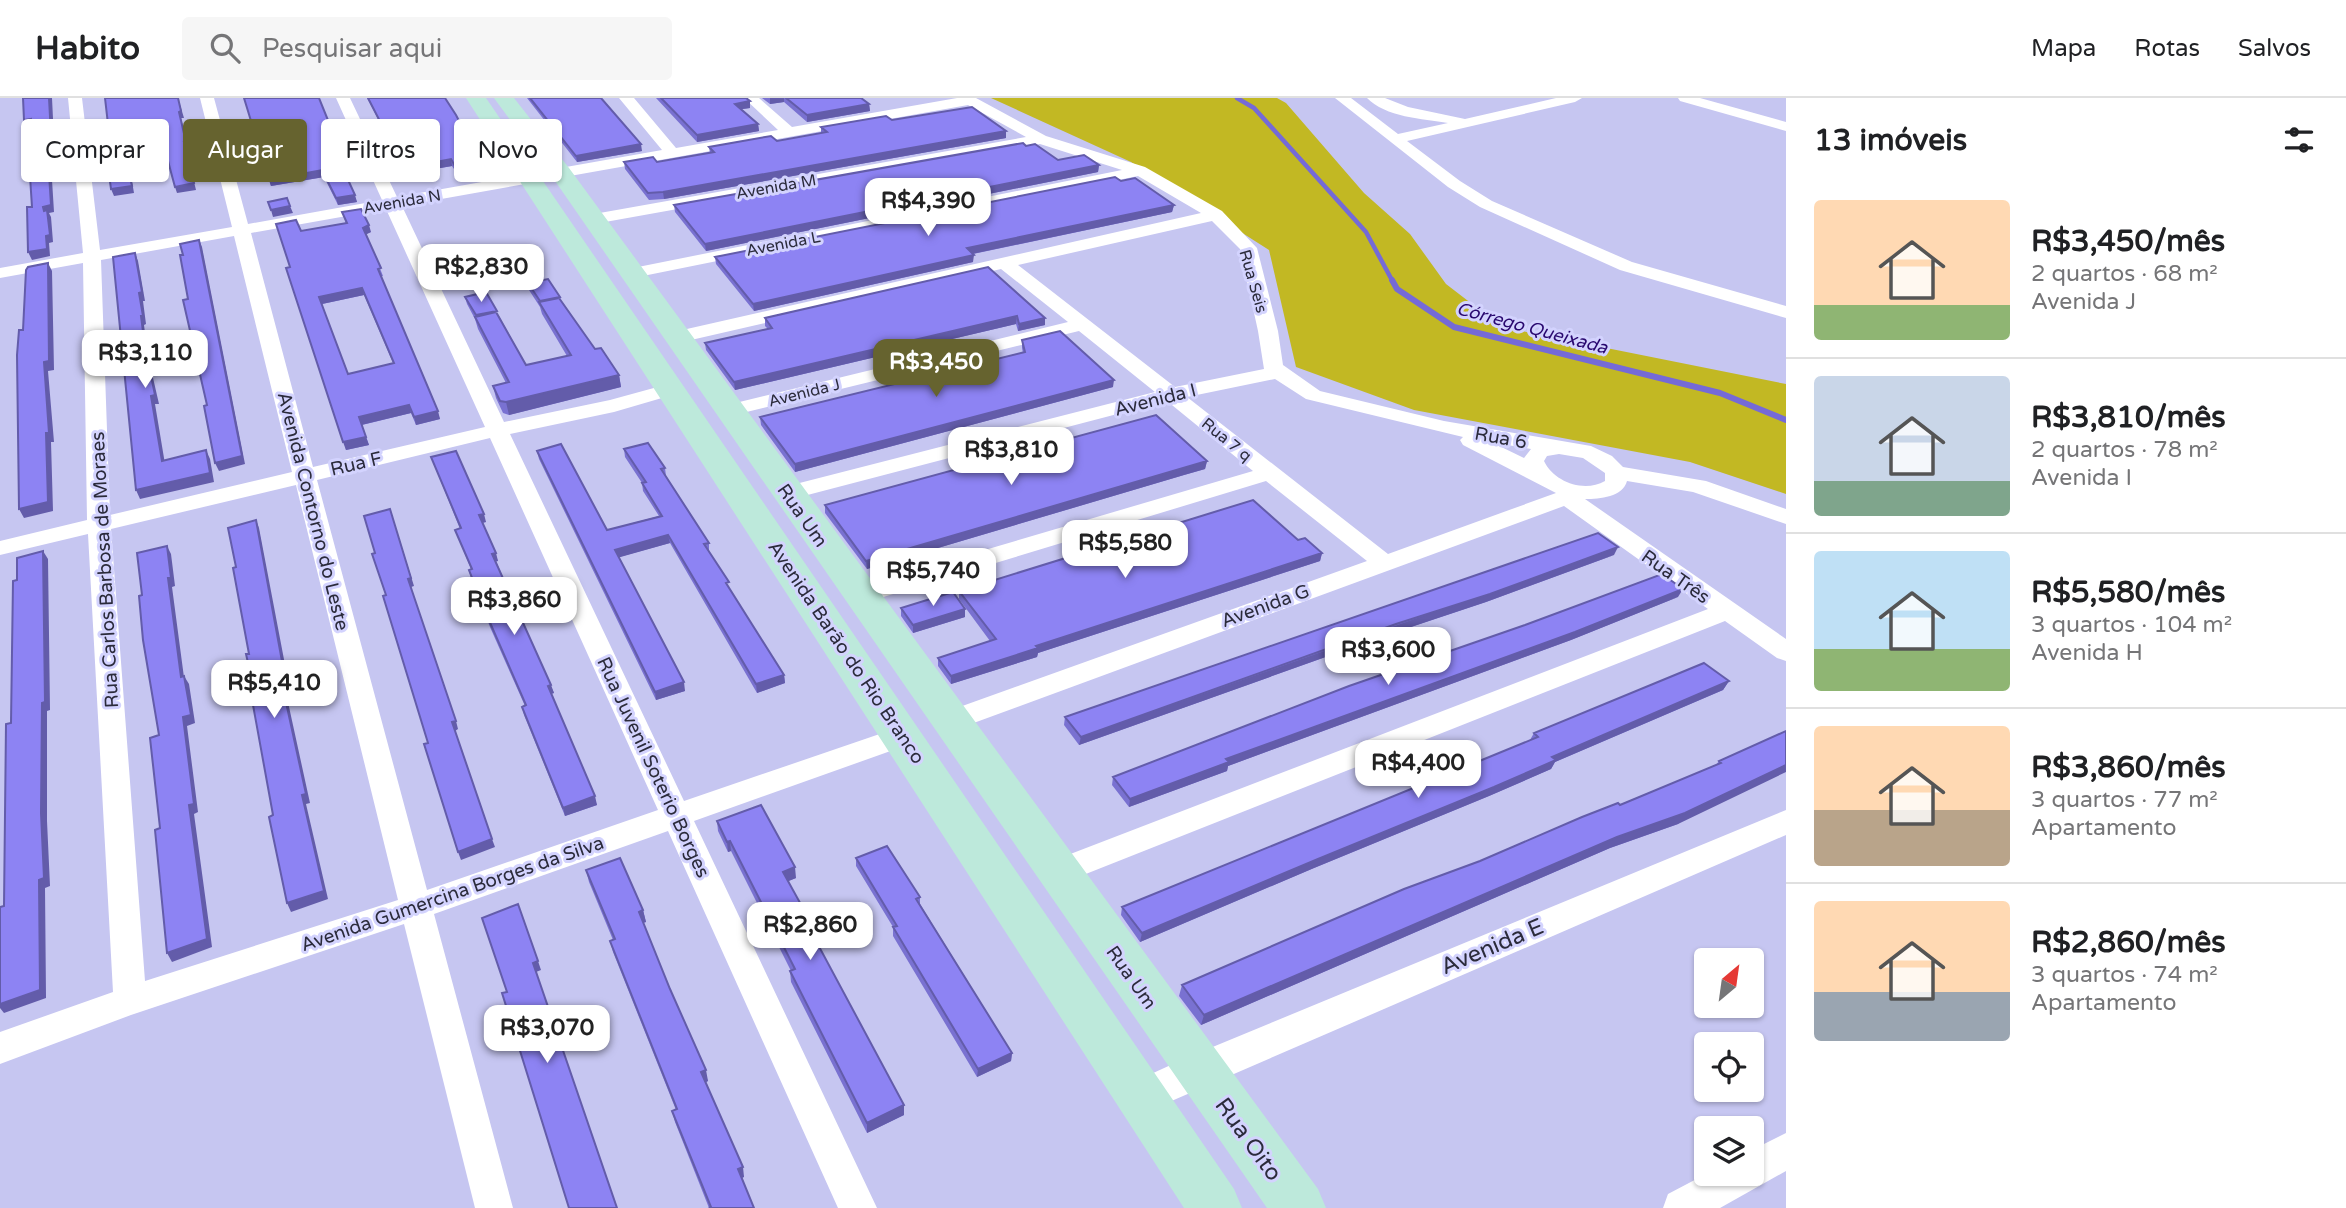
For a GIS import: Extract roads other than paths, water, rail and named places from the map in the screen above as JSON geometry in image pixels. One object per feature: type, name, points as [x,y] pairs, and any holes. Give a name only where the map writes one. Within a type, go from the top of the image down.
[{"type":"street","name":"Rua Carlos Barbosa de Moraes","points":[[75,98],[92,257],[99,524],[130,1000]]},
{"type":"street","name":"Avenida Contorno do Leste","points":[[207,98],[494,1208]]},
{"type":"street","name":"Rua Juvenil Soterio Borges","points":[[343,98],[858,1208]]},
{"type":"street","name":"Avenida Barão do Rio Branco","points":[[476,98],[495,119]]},
{"type":"street","name":"Rua Um","points":[[504,98],[515,119]]},
{"type":"street","points":[[626,98],[672,153]]},
{"type":"street","points":[[751,98],[789,132]]},
{"type":"street","points":[[873,98],[892,113]]},
{"type":"street","points":[[1342,98],[1454,184],[1499,210],[1626,266],[1786,312]]},
{"type":"street","points":[[1374,98],[1385,105],[1409,112],[1473,122]]},
{"type":"street","points":[[1396,139],[1574,98]]},
{"type":"street","points":[[1685,98],[1786,128]]},
{"type":"street","name":"Avenida N","points":[[562,172],[968,99]]},
{"type":"street","name":"Rua Seis","points":[[968,99],[1041,139],[1139,170],[1216,215],[1248,248],[1268,331],[1273,368],[1278,372]]},
{"type":"street","name":"Avenida M","points":[[594,219],[1041,139]]},
{"type":"street","name":"Avenida L","points":[[633,273],[1139,170]]},
{"type":"street","name":"Avenida N","points":[[0,273],[508,182]]},
{"type":"street","name":"Avenida Barão do Rio Branco","points":[[550,182],[672,389],[1215,1208]]},
{"type":"street","name":"Rua Um","points":[[554,182],[594,219],[1199,1070]]},
{"type":"street","points":[[678,337],[1216,215]]},
{"type":"street","name":"Rua 7 q","points":[[1006,264],[1383,562]]},
{"type":"street","name":"Avenida J","points":[[730,410],[1083,324]]},
{"type":"street","points":[[1278,372],[1313,395],[1444,427]]},
{"type":"street","name":"Avenida I","points":[[788,494],[1171,394],[1278,372]]},
{"type":"street","name":"Rua F","points":[[0,548],[497,430],[614,406],[672,389]]},
{"type":"street","name":"Rua 6","points":[[1444,427],[1593,454],[1616,472]]},
{"type":"street","name":"Rua Três","points":[[1444,427],[1539,474],[1574,495],[1726,611],[1786,652]]},
{"type":"street","points":[[1539,474],[1533,461],[1535,456],[1540,451],[1559,447]]},
{"type":"street","points":[[1616,472],[1698,486],[1786,516]]},
{"type":"street","name":"Avenida G","points":[[950,721],[1574,495],[1603,492],[1616,484],[1616,472]]},
{"type":"street","points":[[861,595],[1269,473]]},
{"type":"street","points":[[1058,872],[1726,611]]},
{"type":"street","name":"Avenida Gumercina Borges da Silva","points":[[0,1048],[130,1000],[416,907],[903,736]]},
{"type":"street","name":"Avenida E","points":[[1140,1097],[1786,822]]},
{"type":"street","name":"Rua Oito","points":[[1199,1070],[1299,1208]]},
{"type":"street","points":[[1764,1163],[1786,1151]]},
{"type":"street","points":[[1682,1208],[1722,1186]]},
{"type":"waterway","name":"Córrego Queixada","points":[[1237,98],[1254,108],[1366,232],[1393,282]]},
{"type":"waterway","name":"Córrego Queixada","points":[[1392,280],[1397,289],[1454,327],[1720,393],[1786,420]]}]
